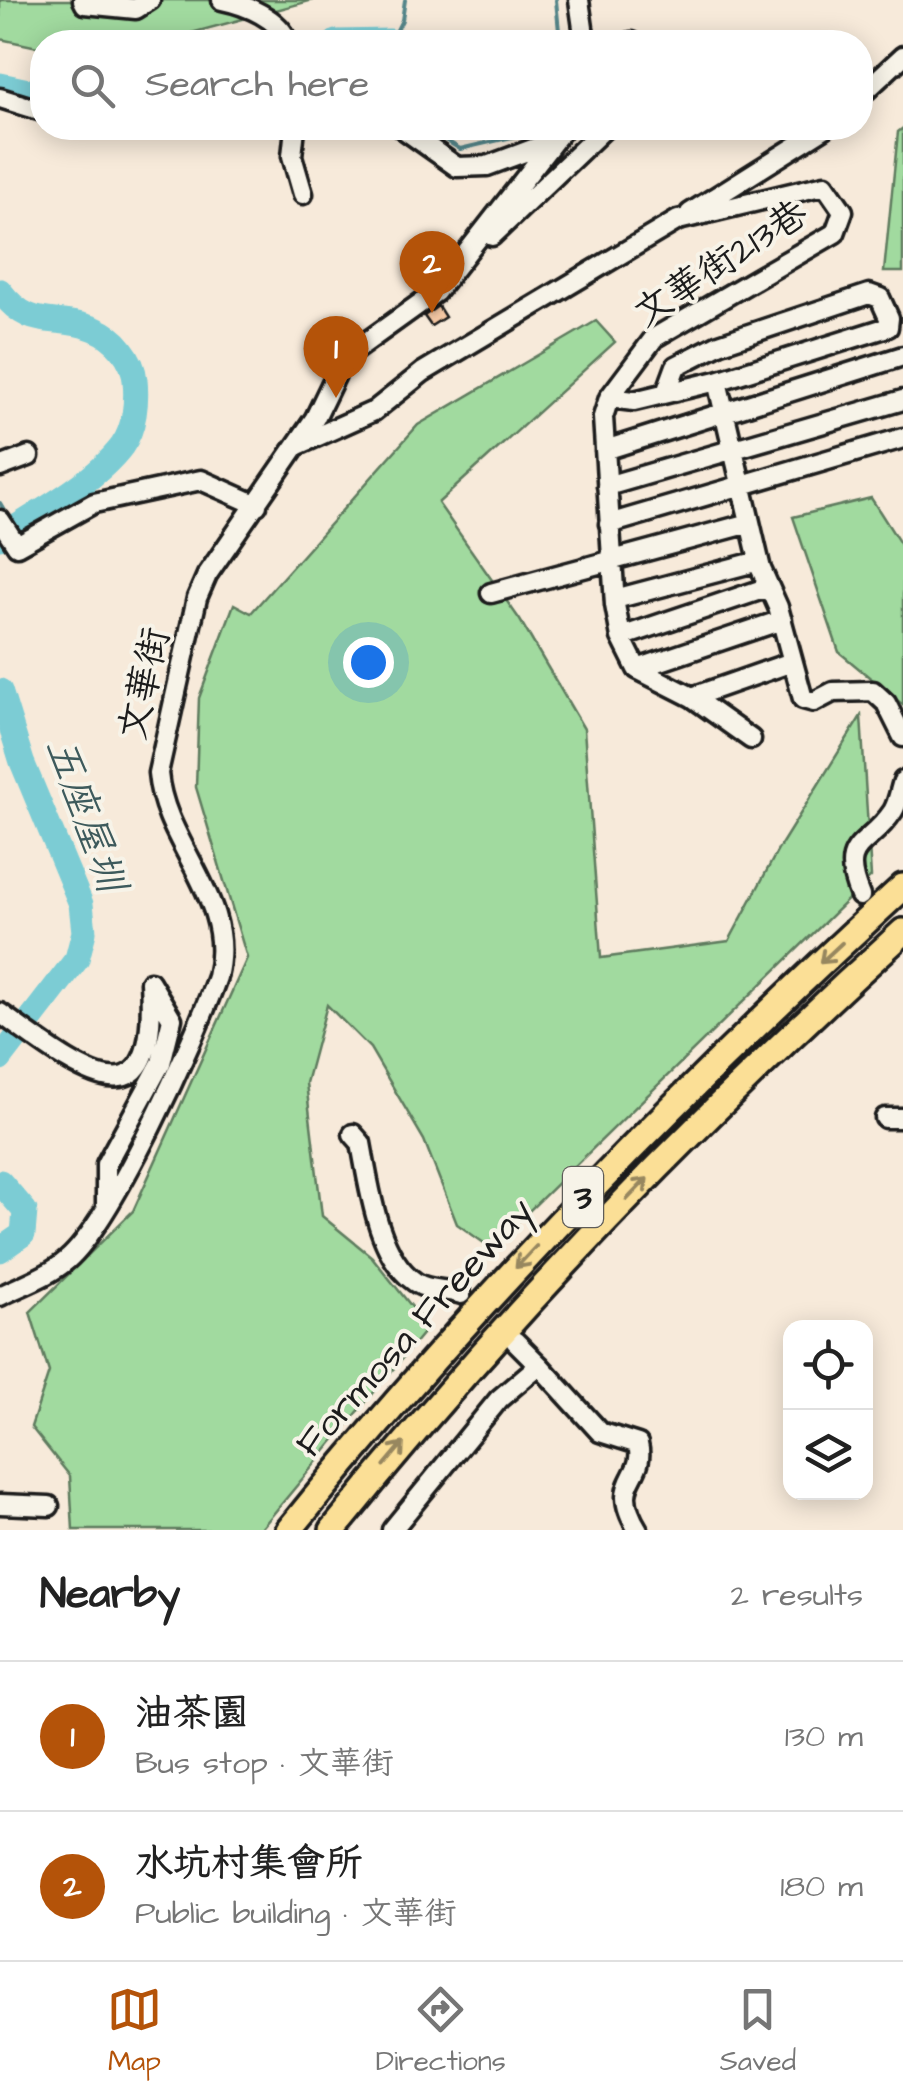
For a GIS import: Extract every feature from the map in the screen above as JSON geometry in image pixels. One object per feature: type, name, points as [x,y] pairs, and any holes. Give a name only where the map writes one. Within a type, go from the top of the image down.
[{"type":"highway","name":"Formosa Freeway","points":[[289,1530],[375,1424],[682,1094],[903,888]]},
{"type":"highway","name":"Formosa Freeway","points":[[333,1530],[400,1446],[551,1278],[706,1118],[903,932]]},
{"type":"street","points":[[82,0],[85,4],[136,9],[150,0]]},
{"type":"street","points":[[222,0],[239,4],[277,30]]},
{"type":"street","points":[[579,0],[583,30]]},
{"type":"street","points":[[873,84],[903,56]]},
{"type":"street","points":[[0,98],[30,107]]},
{"type":"street","points":[[294,140],[292,156],[302,194]]},
{"type":"street","points":[[419,140],[457,167],[487,166],[546,140]]},
{"type":"street","name":"文華街","points":[[0,1296],[69,1258],[86,1240],[154,1116],[220,965],[216,913],[166,805],[158,773],[198,598],[215,560],[298,445],[344,358],[436,292],[555,140]]},
{"type":"street","points":[[452,274],[592,140]]},
{"type":"street","points":[[678,220],[806,140]]},
{"type":"street","name":"文華街213巷","points":[[298,445],[374,412],[423,372],[678,220],[825,185],[843,211],[834,233],[654,338],[608,398]]},
{"type":"street","points":[[666,394],[676,366],[720,344],[869,294],[880,298],[889,318],[888,328],[717,381],[666,394],[634,401],[608,398],[602,417],[614,599],[622,637],[637,669],[692,697],[751,739]]},
{"type":"street","points":[[605,450],[903,356]]},
{"type":"street","points":[[717,381],[759,560],[782,620],[803,699],[814,702],[833,692],[873,692],[886,703],[903,737]]},
{"type":"street","points":[[607,486],[903,400]]},
{"type":"street","points":[[610,524],[903,438]]},
{"type":"street","points":[[0,467],[28,456]]},
{"type":"street","points":[[0,520],[17,546],[94,503],[201,480],[257,505]]},
{"type":"street","points":[[491,593],[750,523]]},
{"type":"street","points":[[614,599],[759,560]]},
{"type":"street","points":[[622,637],[769,587]]},
{"type":"street","points":[[637,669],[782,620]]},
{"type":"street","points":[[692,697],[792,662]]},
{"type":"street","points":[[860,896],[850,872],[853,852],[892,811],[903,781]]},
{"type":"street","points":[[0,1013],[84,1073],[115,1078],[140,1065],[154,1033],[150,982],[172,1019],[162,1063],[106,1164],[106,1205]]},
{"type":"street","points":[[353,1134],[361,1143],[377,1215],[400,1265],[412,1281],[427,1289],[461,1294]]},
{"type":"street","points":[[515,1341],[600,1432],[638,1444],[640,1462],[624,1493],[625,1509],[638,1530]]},
{"type":"street","points":[[392,1530],[500,1399],[539,1364]]},
{"type":"street","points":[[0,1504],[49,1506]]},
{"type":"green space","points":[[0,0],[313,0],[202,30],[30,30],[30,45],[0,39]]},
{"type":"green space","points":[[903,128],[903,272],[884,272],[898,132]]},
{"type":"green space","points":[[596,321],[615,342],[438,503],[520,620],[584,729],[601,958],[729,941],[779,848],[861,716],[871,877],[491,1248],[457,1224],[424,1140],[370,1048],[327,1005],[306,1083],[322,1216],[372,1257],[428,1327],[260,1530],[73,1530],[70,1476],[31,1427],[49,1372],[30,1312],[133,1211],[247,958],[196,787],[199,698],[234,604],[251,613],[418,425]]},
{"type":"green space","points":[[871,498],[903,548],[903,705],[839,652],[793,517]]},
{"type":"building","points":[[438,306],[445,317],[431,326],[424,316]]},
{"type":"waterway","points":[[397,30],[405,0]]},
{"type":"waterway","points":[[556,0],[559,30]]},
{"type":"waterway","name":"五座屋圳","points":[[0,85],[30,91]]},
{"type":"waterway","points":[[445,140],[460,149],[499,140]]},
{"type":"waterway","name":"五座屋圳","points":[[0,291],[33,317],[80,324],[109,337],[131,364],[136,397],[130,431],[111,459],[65,496],[0,537]]},
{"type":"waterway","name":"五座屋圳","points":[[0,503],[10,520]]},
{"type":"waterway","name":"五座屋圳","points":[[0,691],[22,762],[81,904],[84,932],[77,959],[0,1059]]},
{"type":"waterway","name":"五座屋圳","points":[[0,1182],[25,1211],[23,1234],[0,1250]]},
{"type":"place","name":"水坑村集會所","points":[[432,313]]},
{"type":"place","name":"油茶園","points":[[336,398]]}]
